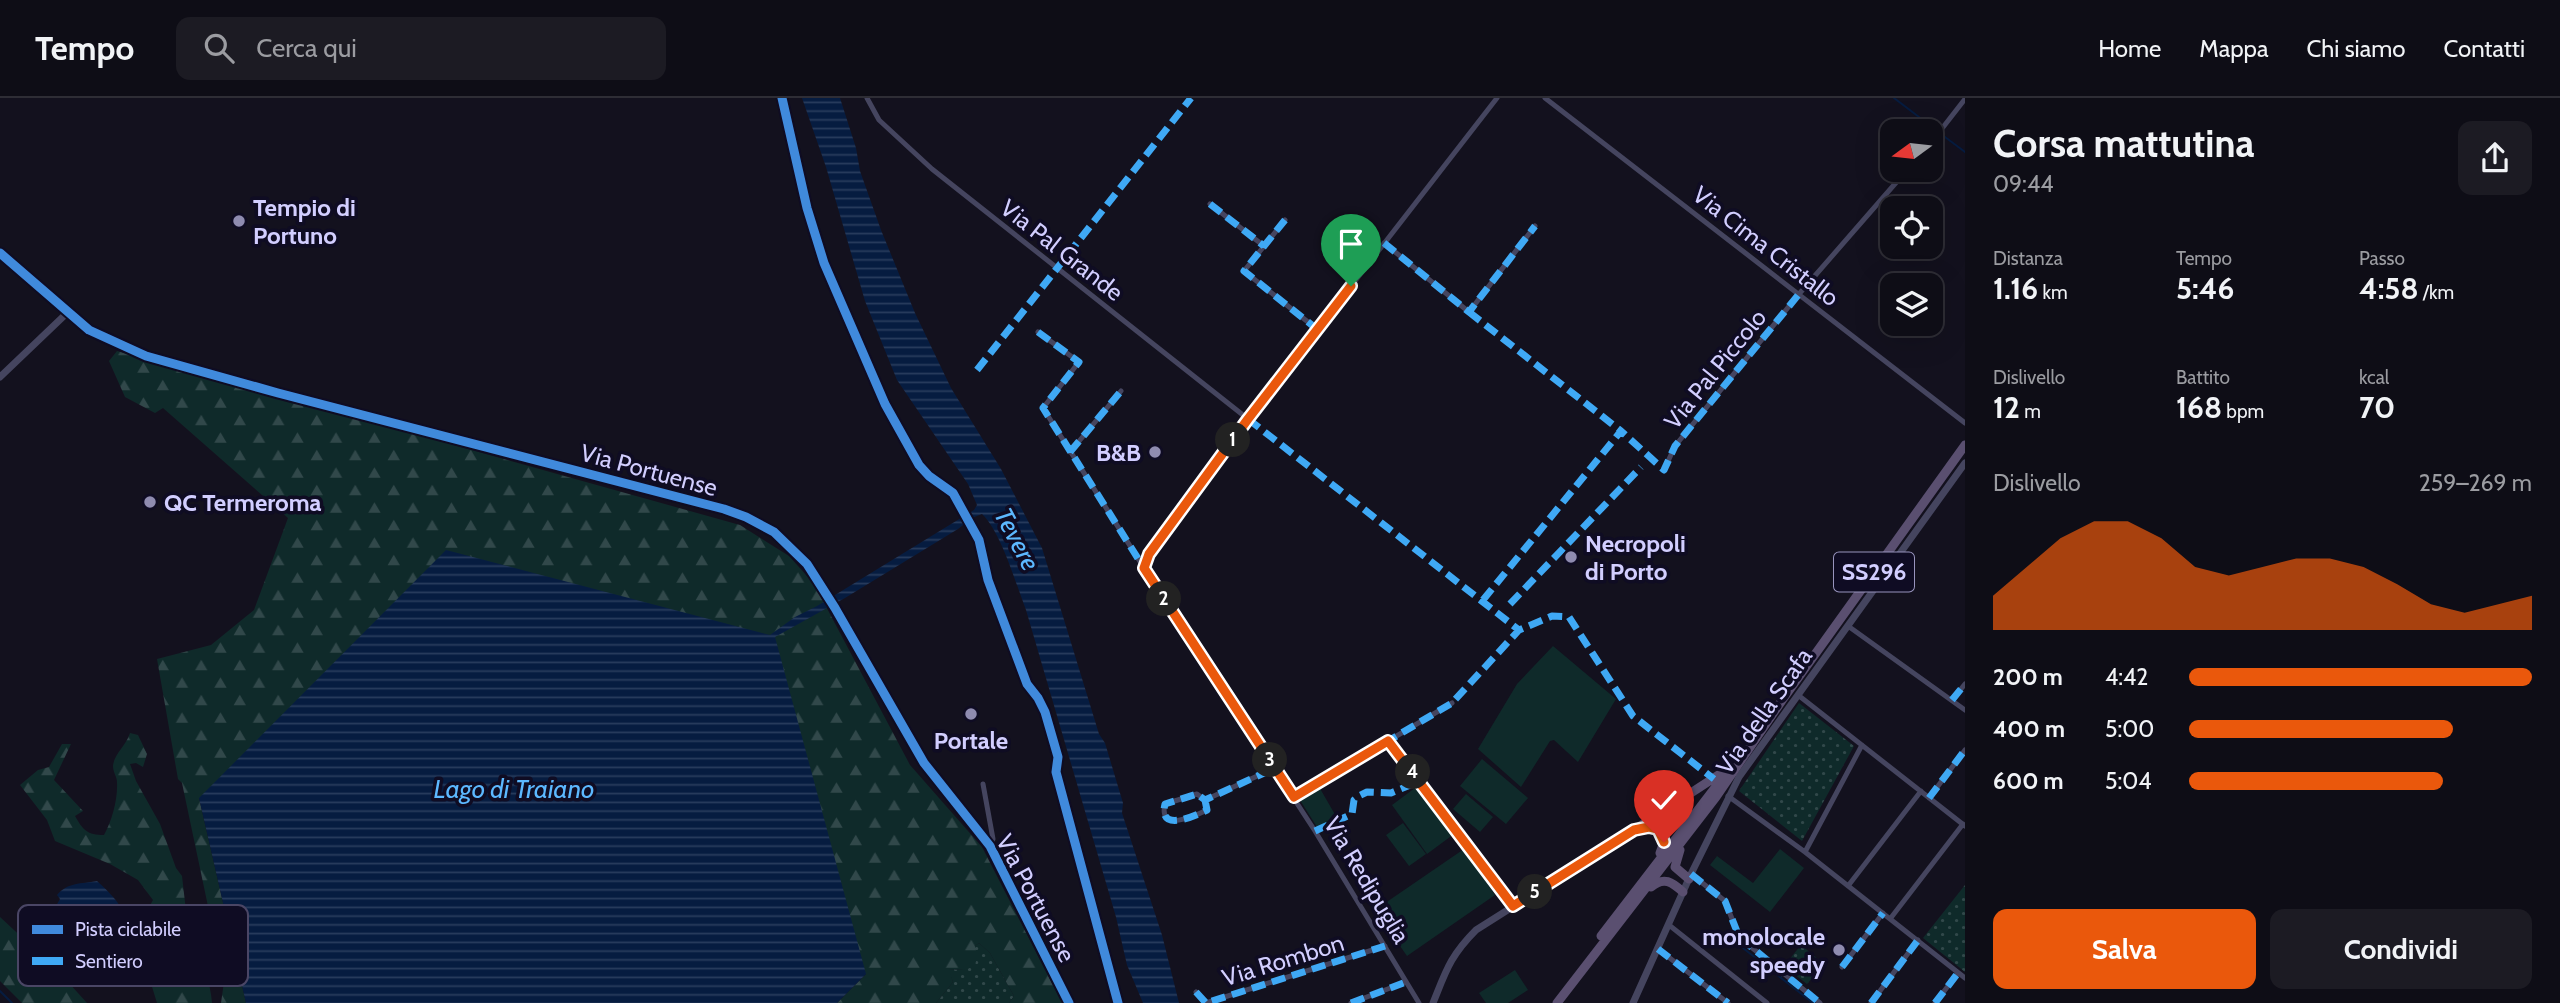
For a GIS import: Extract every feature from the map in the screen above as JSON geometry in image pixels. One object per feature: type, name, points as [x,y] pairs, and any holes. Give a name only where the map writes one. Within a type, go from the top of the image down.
[{"type":"main road","name":"SS296","points":[[1558,1003],[1724,786],[1965,445]]},
{"type":"main road","name":"SS296","points":[[1550,1003],[1783,699]]},
{"type":"main road","points":[[1634,830],[1714,779],[1735,762]]},
{"type":"main road","points":[[1634,830],[1649,827],[1658,829],[1662,835],[1664,845],[1651,869]]},
{"type":"main road","points":[[1688,834],[1676,857],[1675,867],[1690,876]]},
{"type":"main road","points":[[1637,900],[1661,881],[1670,881],[1683,892]]},
{"type":"street","name":"Via Pal Grande","points":[[867,98],[879,120],[932,169],[1248,419]]},
{"type":"street","points":[[1144,568],[1149,554],[1248,419],[1497,98]]},
{"type":"street","name":"Via Cima Cristallo","points":[[1545,98],[1965,423]]},
{"type":"street","points":[[1943,128],[1965,99]]},
{"type":"street","name":"Via Pal Piccolo","points":[[1664,470],[1675,446],[1799,294],[1897,182]]},
{"type":"street","points":[[1210,204],[1264,246]]},
{"type":"street","points":[[1285,220],[1244,271],[1318,330]]},
{"type":"street","points":[[1384,243],[1469,312],[1535,226]]},
{"type":"street","name":"Via Portuense","points":[[0,253],[67,313],[95,334],[154,359],[736,513],[755,521],[787,543],[807,564],[835,608],[924,763],[990,846],[1069,1003]]},
{"type":"street","points":[[0,377],[67,313]]},
{"type":"street","name":"Via Redipuglia","points":[[1038,331],[1079,362],[1043,408],[1294,797],[1419,1003]]},
{"type":"street","points":[[1070,452],[1121,391]]},
{"type":"street","name":"Via della Scafa","points":[[1633,1003],[1690,876],[1739,777],[1965,463]]},
{"type":"street","points":[[1848,625],[1965,710]]},
{"type":"street","points":[[1952,700],[1965,684]]},
{"type":"street","points":[[1798,695],[1964,825],[1890,919]]},
{"type":"street","points":[[1294,797],[1452,703]]},
{"type":"street","points":[[1388,741],[1513,906]]},
{"type":"street","points":[[1805,852],[1862,746]]},
{"type":"street","points":[[1929,798],[1965,750]]},
{"type":"street","points":[[1205,800],[1275,768]]},
{"type":"street","points":[[983,785],[993,838],[990,846]]},
{"type":"street","points":[[1848,886],[1921,791]]},
{"type":"street","points":[[1196,794],[1205,800],[1207,810],[1179,821],[1172,822],[1163,811],[1165,804],[1196,794]]},
{"type":"street","points":[[1728,796],[1805,852],[1965,978]]},
{"type":"street","points":[[1433,1003],[1458,948],[1476,930],[1634,830]]},
{"type":"street","points":[[1690,876],[1725,901],[1738,934],[1745,942],[1820,1003]]},
{"type":"street","points":[[1842,967],[1883,913]]},
{"type":"street","points":[[1668,925],[1768,1003]]},
{"type":"street","points":[[1871,1003],[1918,940]]},
{"type":"street","name":"Via Rombon","points":[[1196,992],[1206,1003],[1385,946]]},
{"type":"street","points":[[1658,949],[1728,1003]]},
{"type":"street","points":[[1935,1003],[1958,973]]},
{"type":"street","points":[[1351,1003],[1406,982]]},
{"type":"street","points":[[1438,1003],[1440,985]]},
{"type":"green space","points":[[117,351],[740,525],[789,556],[814,584],[910,765],[982,847],[1062,1003],[1009,1003],[1014,996],[990,953],[979,943],[975,946],[975,966],[964,970],[949,969],[953,982],[936,1003],[837,1003],[866,974],[199,798],[224,905],[208,905],[182,783],[178,779],[157,659],[211,645],[254,610],[288,518],[163,408],[155,413],[125,397],[109,361]]},
{"type":"green space","points":[[1553,646],[1616,699],[1578,762],[1554,740],[1550,741],[1521,787],[1478,749],[1517,684]]},
{"type":"green space","points":[[1799,703],[1854,746],[1802,841],[1739,791]]},
{"type":"green space","points":[[130,733],[138,735],[147,754],[143,767],[136,763],[130,764],[182,876],[185,905],[150,905],[153,900],[138,880],[110,864],[55,841],[47,820],[20,785],[38,770],[49,767],[62,744],[71,744],[54,780],[83,811],[75,816],[83,828],[89,833],[104,835],[117,795],[114,762]]},
{"type":"green space","points":[[1482,759],[1528,798],[1506,824],[1460,786]]},
{"type":"green space","points":[[1318,785],[1337,818],[1317,827],[1298,797]]},
{"type":"green space","points":[[1419,785],[1454,834],[1427,854],[1392,805]]},
{"type":"green space","points":[[1466,794],[1493,817],[1480,832],[1453,809]]},
{"type":"green space","points":[[1403,823],[1426,854],[1409,866],[1386,835]]},
{"type":"green space","points":[[1464,849],[1495,895],[1407,956],[1375,910]]},
{"type":"green space","points":[[1780,849],[1804,868],[1770,912],[1710,865],[1717,856],[1753,883]]},
{"type":"green space","points":[[1965,885],[1965,972],[1923,938]]},
{"type":"green space","points":[[0,917],[18,934],[18,986],[72,986],[87,1003],[22,1003],[0,981]]},
{"type":"green space","points":[[979,943],[990,953],[1014,996],[1009,1003],[936,1003],[953,982],[948,969],[964,970]]},
{"type":"green space","points":[[1801,945],[1824,964],[1807,984],[1784,966]]},
{"type":"green space","points":[[1515,970],[1528,990],[1508,1003],[1486,1003],[1479,993]]},
{"type":"green space","points":[[152,986],[210,987],[212,1003],[157,1003]]},
{"type":"green space","points":[[223,986],[242,986],[246,1003],[221,1003]]},
{"type":"water","name":"Lago di Traiano","points":[[802,98],[840,98],[856,148],[860,171],[915,313],[951,388],[1001,469],[1042,548],[1099,734],[1105,743],[1123,803],[1122,813],[1162,935],[1179,1003],[1143,1003],[1127,965],[1116,917],[1026,610],[1002,545],[982,514],[845,598],[775,637],[866,974],[837,1003],[246,1003],[242,986],[248,986],[248,905],[224,905],[199,798],[446,550],[770,635],[795,617],[974,510],[977,505],[968,484],[897,380],[865,301],[826,167]]},
{"type":"water","points":[[97,881],[119,905],[57,905],[60,899],[57,895],[75,884]]},
{"type":"waterway","points":[[1894,98],[1922,119]]},
{"type":"waterway","points":[[1943,136],[1965,152]]},
{"type":"waterway","points":[[1734,941],[1813,1003]]},
{"type":"waterway","points":[[0,991],[12,1003]]},
{"type":"marked path","points":[[977,370],[1191,98]]},
{"type":"marked path","points":[[1210,204],[1264,246]]},
{"type":"marked path","points":[[1285,220],[1244,271],[1318,330]]},
{"type":"marked path","points":[[1384,243],[1469,312],[1535,226]]},
{"type":"marked path","points":[[1483,600],[1621,431],[1664,470],[1675,446],[1799,294]]},
{"type":"marked path","points":[[1469,312],[1621,431]]},
{"type":"marked path","points":[[1038,332],[1079,362],[1043,408],[1144,568]]},
{"type":"marked path","points":[[1070,452],[1121,391]]},
{"type":"marked path","points":[[1248,419],[1519,630]]},
{"type":"marked path","points":[[1510,604],[1641,467]]},
{"type":"marked path","points":[[1294,797],[1452,703],[1519,630],[1552,616],[1569,617],[1633,716],[1714,779]]},
{"type":"marked path","points":[[1952,700],[1965,684]]},
{"type":"marked path","points":[[1929,798],[1965,750]]},
{"type":"marked path","points":[[1205,800],[1207,810],[1187,818],[1172,820],[1164,813],[1165,804],[1197,794],[1205,800],[1275,768]]},
{"type":"marked path","points":[[1315,831],[1352,814],[1354,800],[1367,792],[1391,793],[1420,781]]},
{"type":"marked path","points":[[1691,874],[1725,901],[1738,934],[1745,942],[1820,1003]]},
{"type":"marked path","points":[[1842,967],[1883,913]]},
{"type":"marked path","points":[[1871,1003],[1918,940]]},
{"type":"marked path","points":[[1196,992],[1206,1003],[1385,946]]},
{"type":"marked path","points":[[1658,949],[1728,1003]]},
{"type":"marked path","points":[[1935,1003],[1958,973]]},
{"type":"marked path","points":[[1351,1003],[1406,982]]},
{"type":"cycle path","points":[[782,98],[807,208],[824,263],[885,404],[919,465],[929,476],[953,493],[979,540],[988,580],[1027,684],[1045,712],[1058,757],[1056,772],[1118,1003]]},
{"type":"cycle path","points":[[0,253],[89,330],[146,356],[724,509],[774,532],[807,564],[924,763],[990,846],[1069,1003]]},
{"type":"place","name":"Tempio di Portuno","points":[[239,221]]},
{"type":"place","name":"B&B","points":[[1155,452]]},
{"type":"place","name":"QC Termeroma","points":[[150,502]]},
{"type":"place","name":"Necropoli di Porto","points":[[1571,557]]},
{"type":"place","name":"Portale","points":[[971,714]]},
{"type":"place","name":"monolocale speedy","points":[[1839,950]]},
{"type":"route","points":[[1351,286],[1248,419],[1149,554],[1144,568],[1294,797],[1388,741],[1513,906],[1634,830],[1649,827],[1658,829],[1664,842]]},
{"type":"water label","name":"Tevere","points":[[1017,539]]}]
